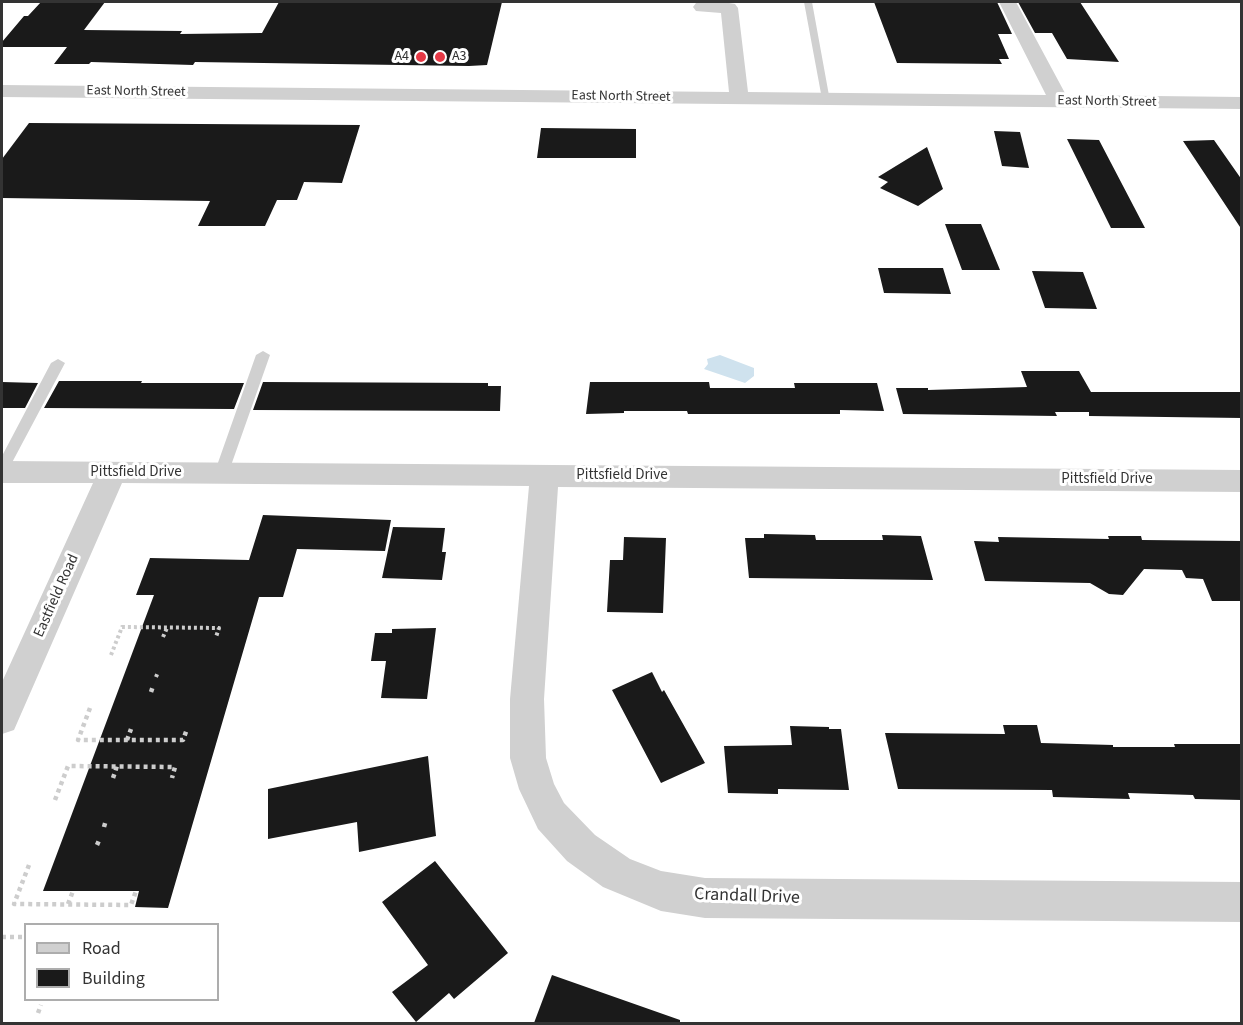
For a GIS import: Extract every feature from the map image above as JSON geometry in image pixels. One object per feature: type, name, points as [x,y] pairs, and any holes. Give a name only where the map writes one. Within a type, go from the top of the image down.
[{"type":"street","points":[[1008,2],[1059,101]]},
{"type":"street","points":[[702,8],[729,8],[739,98]]},
{"type":"street","name":"East North Street","points":[[2,91],[1242,103]]},
{"type":"street","name":"Pittsfield Drive","points":[[2,470],[221,474],[1242,481]]},
{"type":"street","name":"Eastfield Road","points":[[2,719],[112,473]]},
{"type":"street","name":"Crandall Drive","points":[[544,476],[527,688],[528,758],[537,789],[552,816],[581,848],[617,873],[661,891],[705,898],[1242,902]]},
{"type":"lane","points":[[808,2],[827,99]]},
{"type":"lane","points":[[221,474],[263,355]]},
{"type":"lane","points":[[2,470],[58,363]]},
{"type":"path","points":[[111,655],[122,627],[219,628],[216,637]]},
{"type":"path","points":[[163,637],[167,628]]},
{"type":"path","points":[[90,708],[78,740],[183,740],[187,729]]},
{"type":"path","points":[[127,740],[131,729]]},
{"type":"path","points":[[55,800],[68,766],[175,767],[172,778]]},
{"type":"path","points":[[113,778],[117,766]]},
{"type":"path","points":[[104,827],[106,820]]},
{"type":"path","points":[[97,845],[100,838]]},
{"type":"path","points":[[29,866],[14,904],[131,905],[135,891]]},
{"type":"path","points":[[68,904],[73,891]]},
{"type":"path","points":[[2,937],[24,937]]},
{"type":"path","points":[[38,1013],[41,1005]]},
{"type":"water","points":[[720,355],[754,368],[754,376],[745,383],[704,369],[708,364],[707,359]]},
{"type":"building","points":[[41,2],[105,2],[84,30],[182,31],[180,34],[262,33],[279,2],[502,2],[487,65],[469,66],[195,62],[193,65],[91,62],[89,64],[54,64],[67,47],[2,47],[2,42],[24,16],[28,16]]},
{"type":"building","points":[[874,2],[997,2],[1012,34],[998,34],[1009,59],[999,59],[1002,64],[897,63]]},
{"type":"building","points":[[1018,2],[1080,2],[1119,62],[1067,59],[1052,33],[1035,33]]},
{"type":"building","points":[[29,123],[360,125],[342,183],[304,182],[297,200],[277,200],[265,226],[198,226],[210,201],[2,198],[2,159]]},
{"type":"building","points":[[541,128],[636,129],[636,158],[537,158]]},
{"type":"building","points":[[994,131],[1020,132],[1029,168],[1002,166]]},
{"type":"building","points":[[1067,139],[1099,140],[1145,228],[1111,228]]},
{"type":"building","points":[[1214,140],[1242,180],[1242,230],[1183,141]]},
{"type":"building","points":[[927,147],[943,189],[918,206],[880,188],[888,182],[878,177]]},
{"type":"building","points":[[945,224],[981,224],[1000,270],[962,270]]},
{"type":"building","points":[[878,268],[943,268],[951,294],[884,293]]},
{"type":"building","points":[[1032,271],[1083,272],[1097,309],[1045,308]]},
{"type":"building","points":[[1021,371],[1079,371],[1091,392],[1242,392],[1242,418],[1089,416],[1089,412],[1055,412],[1057,416],[903,414],[896,388],[928,388],[928,390],[1027,387]]},
{"type":"building","points":[[59,381],[244,383],[234,409],[44,408]]},
{"type":"building","points":[[2,382],[38,383],[25,408],[2,408]]},
{"type":"building","points":[[263,382],[488,383],[488,386],[501,386],[500,411],[253,410]]},
{"type":"building","points":[[590,382],[709,382],[710,388],[795,388],[794,383],[877,383],[884,411],[840,410],[840,414],[688,414],[687,411],[624,411],[624,413],[586,414]]},
{"type":"building","points":[[263,515],[391,520],[385,551],[297,549],[283,597],[259,597],[168,908],[135,907],[139,891],[43,891],[154,595],[136,595],[150,558],[249,560]]},
{"type":"building","points":[[393,527],[445,528],[442,552],[446,552],[442,580],[382,578]]},
{"type":"building","points":[[764,534],[815,535],[816,540],[883,540],[882,535],[921,536],[933,580],[749,578],[745,538],[764,538]]},
{"type":"building","points":[[1108,536],[1141,536],[1142,540],[1242,541],[1242,601],[1212,601],[1203,579],[1186,578],[1182,570],[1144,569],[1123,595],[1109,594],[1090,583],[985,581],[974,541],[999,542],[998,537],[1109,539]]},
{"type":"building","points":[[624,537],[666,538],[663,613],[607,612],[610,560],[623,560]]},
{"type":"building","points":[[436,628],[427,699],[381,698],[386,661],[371,661],[375,633],[392,633],[392,629]]},
{"type":"building","points":[[652,672],[705,763],[661,783],[612,690]]},
{"type":"building","points":[[1003,725],[1037,725],[1041,743],[1113,745],[1113,747],[1242,744],[1242,800],[1195,799],[1193,795],[1128,793],[1130,799],[1053,797],[1052,790],[898,789],[885,733],[1005,734]]},
{"type":"building","points":[[790,726],[841,729],[849,790],[778,789],[778,794],[728,793],[724,746],[792,745]]},
{"type":"building","points":[[428,756],[436,836],[359,852],[357,822],[268,839],[268,789]]},
{"type":"building","points":[[435,861],[508,953],[454,999],[449,993],[416,1022],[392,992],[428,965],[382,902]]},
{"type":"building","points":[[552,975],[680,1020],[680,1023],[534,1023]]},
{"type":"place","name":"A4","points":[[421,57]]},
{"type":"place","name":"A3","points":[[440,57]]}]
